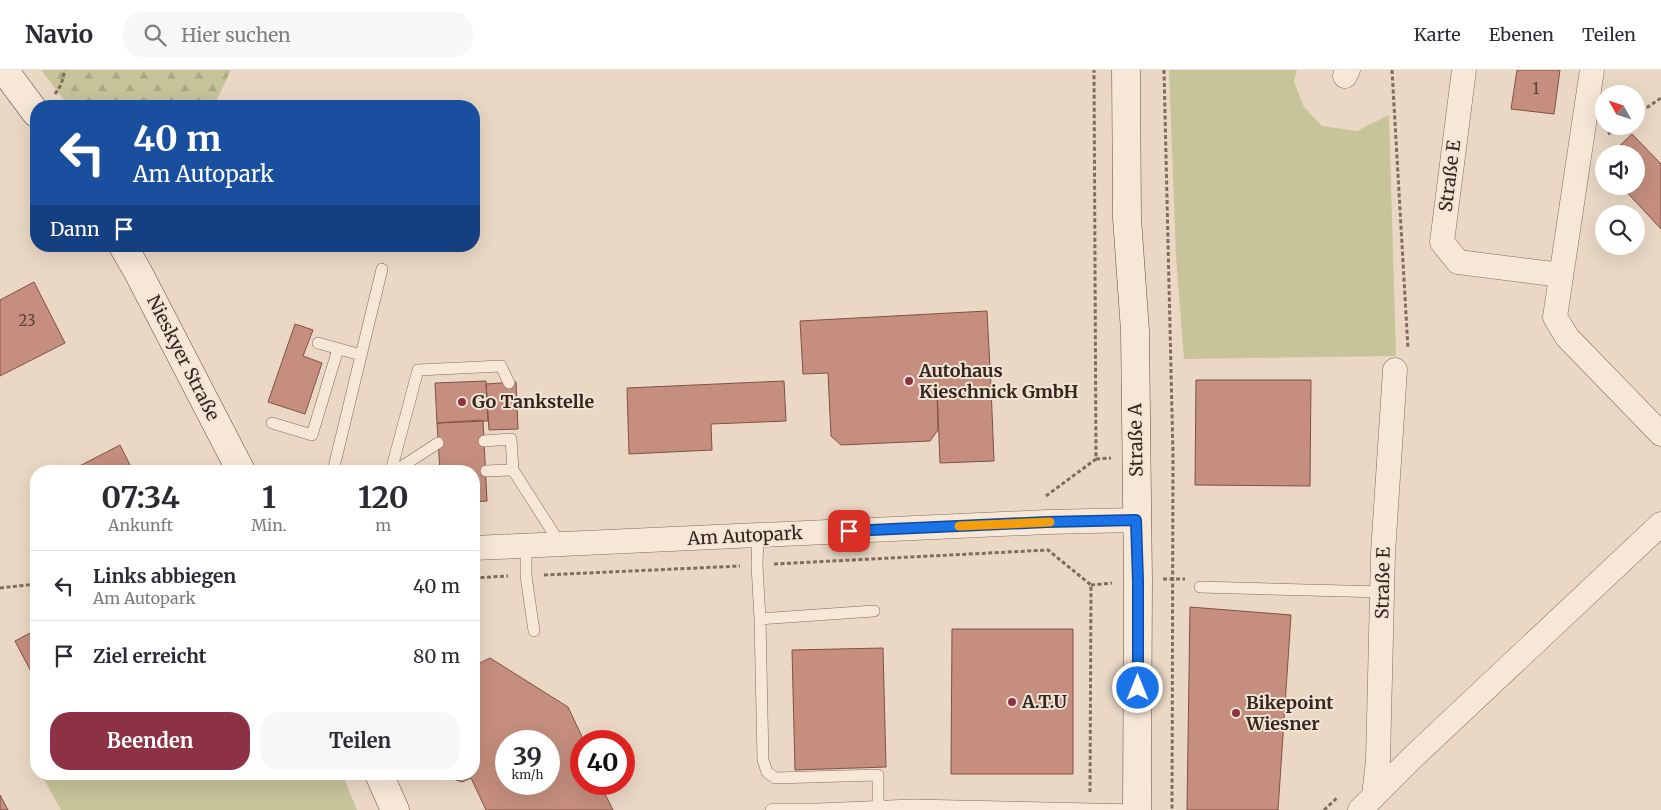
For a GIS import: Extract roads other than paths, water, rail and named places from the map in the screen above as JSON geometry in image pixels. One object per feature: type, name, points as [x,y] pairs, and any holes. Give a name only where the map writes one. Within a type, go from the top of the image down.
[{"type":"street","points":[[4,70],[37,100]]},
{"type":"street","name":"Straße A","points":[[1126,70],[1127,218],[1135,331],[1138,581],[1137,810]]},
{"type":"street","name":"Straße E","points":[[1464,70],[1442,242],[1458,262],[1561,274]]},
{"type":"street","points":[[1592,70],[1555,317],[1567,337],[1661,434]]},
{"type":"street","name":"Nieskyer Straße","points":[[126,252],[238,465]]},
{"type":"street","name":"Straße E","points":[[1367,803],[1378,760],[1383,553],[1394,370]]},
{"type":"street","name":"Am Autopark","points":[[480,548],[1047,522],[1136,520]]},
{"type":"street","name":"Straße E","points":[[1367,803],[1661,524]]},
{"type":"street","points":[[382,780],[395,810]]},
{"type":"lane","points":[[335,465],[382,269]]},
{"type":"lane","points":[[318,343],[361,355]]},
{"type":"lane","points":[[272,423],[312,436],[338,349]]},
{"type":"lane","points":[[393,465],[418,370],[501,366],[508,383]]},
{"type":"lane","points":[[484,441],[511,434],[513,470],[561,545]]},
{"type":"lane","points":[[404,465],[438,443]]},
{"type":"lane","points":[[486,471],[513,470]]},
{"type":"lane","points":[[758,535],[757,565],[763,760],[766,772],[775,778],[878,776],[878,808]]},
{"type":"lane","points":[[526,546],[526,576],[534,631]]},
{"type":"lane","points":[[1200,587],[1383,592]]},
{"type":"lane","points":[[760,618],[874,611]]},
{"type":"lane","points":[[770,810],[818,810],[922,805],[1137,810]]},
{"type":"place","name":"Autohaus Kieschnick GmbH","points":[[909,381]]},
{"type":"place","name":"Go Tankstelle","points":[[462,402]]},
{"type":"place","name":"A.T.U","points":[[1012,702]]},
{"type":"place","name":"Bikepoint Wiesner","points":[[1236,713]]}]
